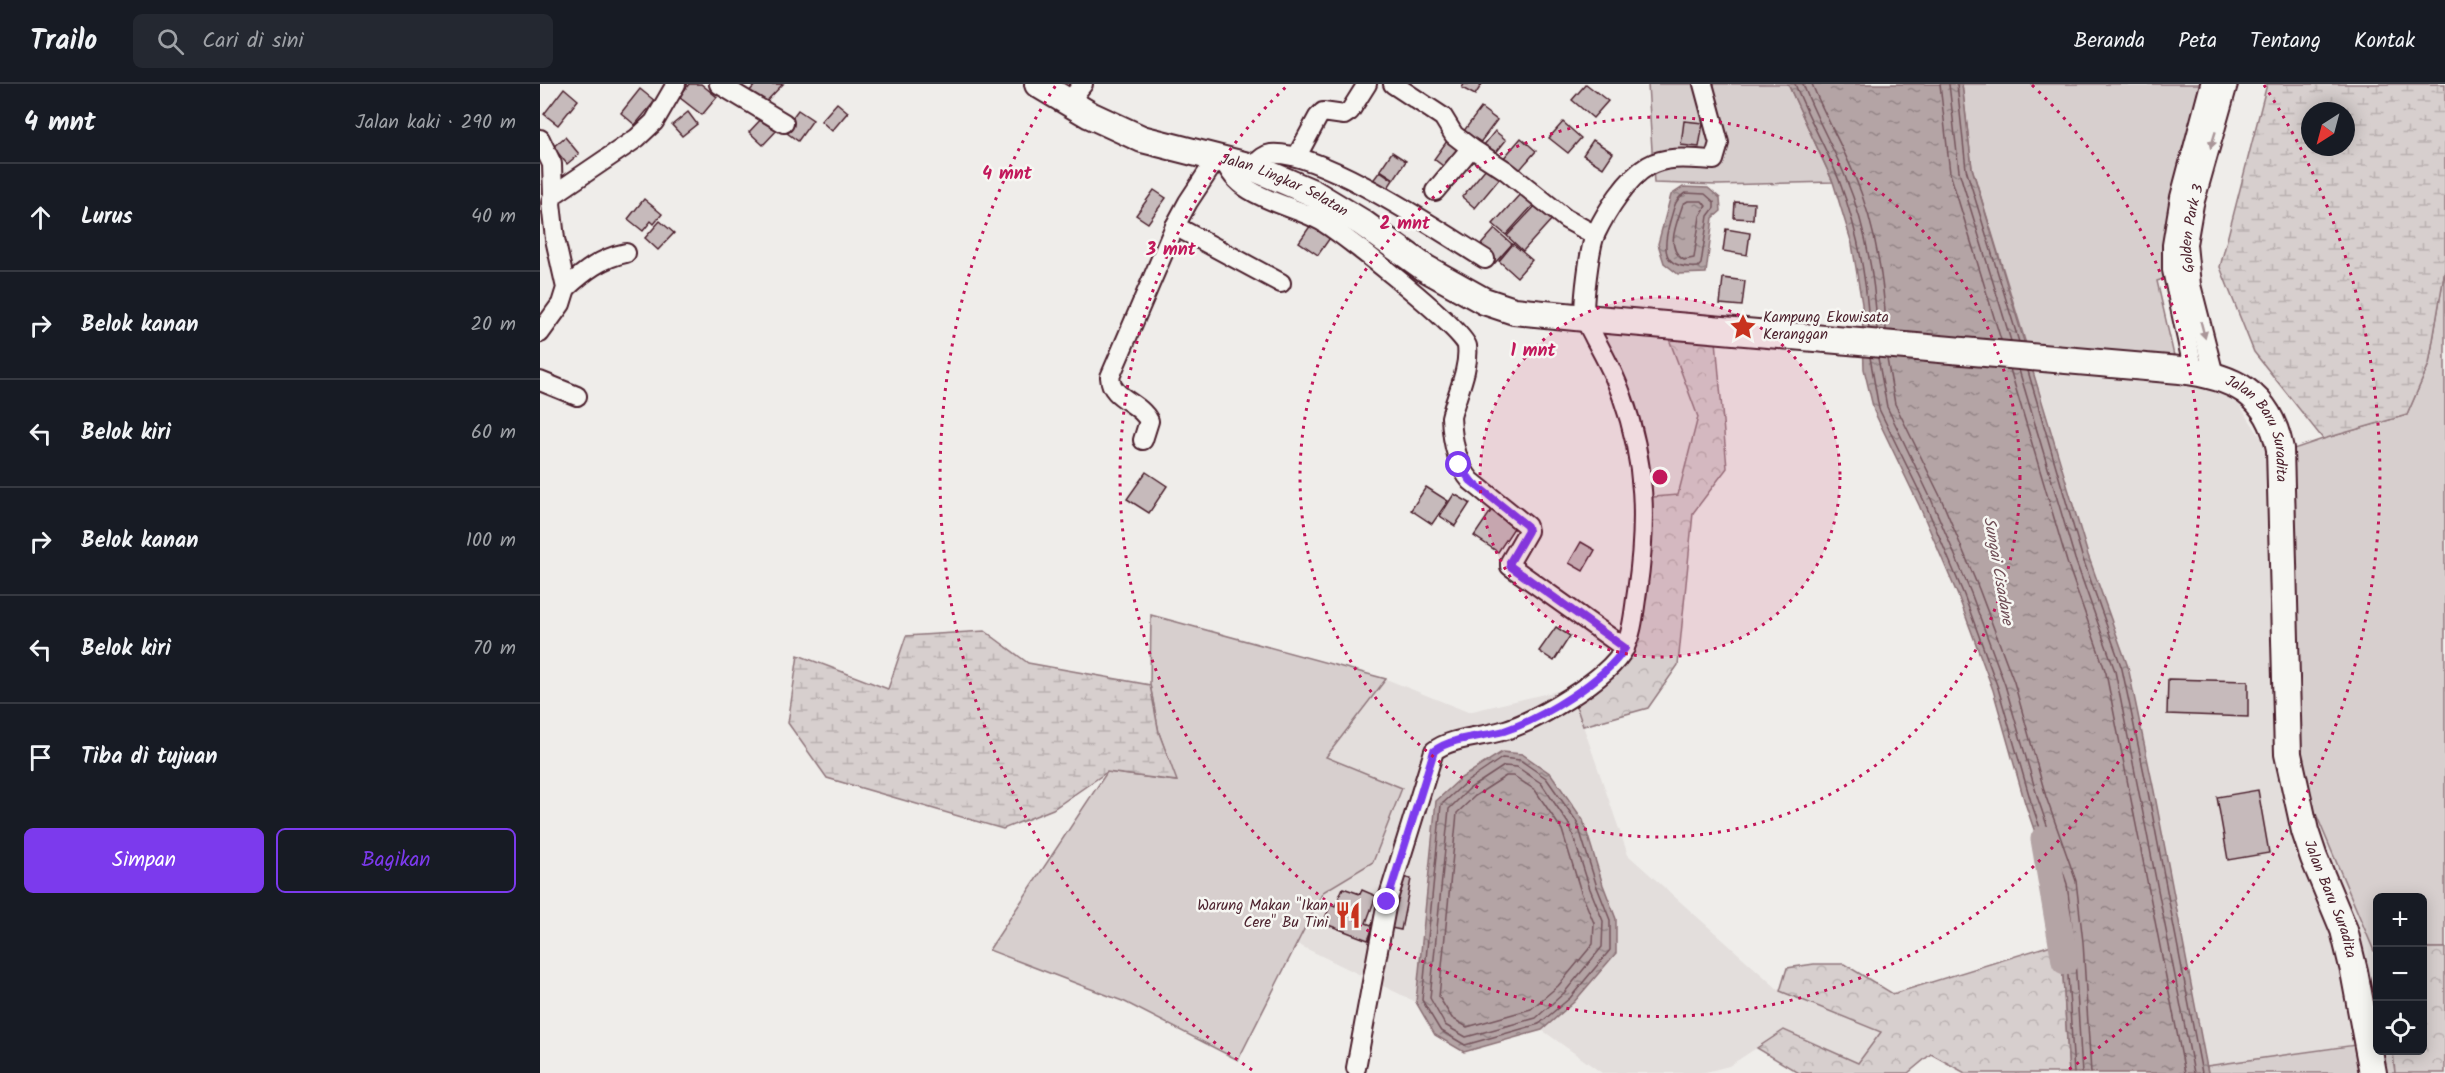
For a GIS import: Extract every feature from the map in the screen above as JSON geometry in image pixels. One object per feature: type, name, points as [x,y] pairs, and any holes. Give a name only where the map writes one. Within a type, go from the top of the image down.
[{"type":"main road","name":"Jalan Lingkar Selatan","points":[[1038,84],[1076,93],[1142,139],[1252,167],[1313,193],[1361,222],[1425,267],[1484,301],[1514,311],[1626,321]]},
{"type":"main road","name":"Jalan Baru Suradita","points":[[1626,321],[2196,372],[2238,385],[2259,402],[2268,414],[2280,449],[2288,754],[2305,831],[2344,930],[2373,1073]]},
{"type":"street","points":[[719,84],[784,123]]},
{"type":"street","points":[[1297,156],[1318,117],[1323,112],[1344,115],[1350,111],[1367,84]]},
{"type":"street","points":[[1393,84],[1443,117],[1454,135],[1471,148],[1504,170],[1566,219],[1594,235]]},
{"type":"street","points":[[1356,1068],[1387,902],[1434,751],[1449,743],[1504,731],[1533,720],[1604,674],[1625,648],[1632,627],[1642,559],[1644,524],[1642,478],[1635,436],[1622,395],[1585,318],[1586,286],[1594,235],[1628,181],[1648,165],[1672,158],[1714,160],[1719,143],[1703,84]]},
{"type":"street","name":"Golden Park 3","points":[[2196,372],[2172,270],[2172,245],[2180,197],[2210,84]]},
{"type":"street","name":"Golden Park 3","points":[[2196,372],[2187,244],[2194,204],[2228,84]]},
{"type":"street","points":[[548,202],[637,138],[654,122],[668,88]]},
{"type":"street","points":[[540,139],[546,163],[548,202],[566,288],[561,304],[540,333]]},
{"type":"street","points":[[1435,191],[1471,148]]},
{"type":"street","points":[[1252,167],[1264,156],[1271,154],[1297,156],[1356,182],[1485,259]]},
{"type":"street","points":[[1143,440],[1149,421],[1145,413],[1136,404],[1117,394],[1110,385],[1110,377],[1175,226],[1188,202],[1220,158],[1233,176],[1252,191],[1319,220],[1341,233],[1441,317],[1466,342],[1467,354],[1455,398],[1451,426],[1459,465],[1463,472],[1527,526],[1528,531],[1510,562],[1510,566],[1625,648]]},
{"type":"street","points":[[1175,226],[1281,283]]},
{"type":"street","points":[[566,288],[597,262],[626,253]]},
{"type":"street","points":[[540,381],[577,396]]},
{"type":"shaded area","points":[[1586,318],[1665,328],[1698,417],[1678,495],[1641,498],[1643,456]]},
{"type":"shaded area","points":[[2030,357],[2229,389],[2273,456],[2280,729],[2373,949],[2373,1043],[2207,1066],[2128,667],[2088,555]]},
{"type":"shaded area","points":[[1386,679],[1468,712],[1570,688],[1628,855],[1780,991],[1882,1031],[1858,1063],[1784,1030],[1729,1066],[1702,1073],[1602,1073],[1542,1030],[1574,1002],[1616,919],[1551,774],[1522,754],[1501,752],[1436,801],[1416,1002],[1297,944],[1323,892],[1373,862],[1402,788],[1326,757]]},
{"type":"green space","points":[[1648,84],[1788,84],[1833,182],[1717,185],[1654,183]]},
{"type":"green space","points":[[1962,84],[2203,84],[2169,277],[2157,281],[2175,360],[2030,357],[1972,168]]},
{"type":"green space","points":[[2267,84],[2445,84],[2445,269],[2429,364],[2407,415],[2323,439],[2254,352],[2220,267]]},
{"type":"green space","points":[[2445,269],[2445,948],[2427,948],[2427,893],[2373,893],[2373,949],[2280,729],[2273,456],[2407,415],[2429,364]]},
{"type":"green space","points":[[1714,317],[1727,468],[1693,513],[1678,665],[1648,708],[1583,726],[1570,688],[1630,656],[1630,576],[1641,498],[1678,495],[1698,417],[1665,328]]},
{"type":"green space","points":[[1151,615],[1386,679],[1326,757],[1402,788],[1373,862],[1323,892],[1238,1060],[1125,1002],[989,950],[1107,772],[1176,781],[1159,733],[1150,685]]},
{"type":"green space","points":[[985,631],[1028,663],[1150,685],[1159,733],[1177,781],[1107,772],[1053,809],[1003,829],[827,778],[788,723],[798,655],[888,689],[906,636]]},
{"type":"green space","points":[[2061,942],[2069,1073],[1965,1073],[1931,1054],[1908,1073],[1799,1073],[1757,1048],[1784,1030],[1858,1063],[1881,1032],[1780,991],[1787,968],[1814,964],[1844,964],[1893,994]]},
{"type":"green space","points":[[2427,948],[2445,948],[2445,1073],[2395,1073],[2393,1055],[2427,1055]]},
{"type":"green space","points":[[2373,1043],[2373,1055],[2393,1055],[2395,1073],[2208,1073],[2207,1066]]},
{"type":"water","points":[[1788,84],[1962,84],[1972,168],[2088,555],[2128,667],[2208,1073],[2069,1073],[2061,944],[2054,888],[2025,803],[1993,690],[1959,598],[1919,505],[1874,411],[1864,369],[1862,304],[1852,244],[1833,182]]},
{"type":"water","points":[[1683,187],[1708,188],[1720,198],[1721,211],[1713,218],[1706,273],[1678,274],[1664,263],[1658,244],[1671,195]]},
{"type":"water","points":[[1502,752],[1522,754],[1551,774],[1583,820],[1616,919],[1616,953],[1574,1002],[1542,1030],[1464,1052],[1435,1035],[1416,1002],[1436,801],[1461,778]]},
{"type":"building","points":[[689,84],[701,84],[717,97],[702,115],[679,97]]},
{"type":"building","points":[[756,84],[783,84],[761,107],[747,94]]},
{"type":"building","points":[[1464,84],[1482,84],[1475,95],[1462,88]]},
{"type":"building","points":[[1586,84],[1608,101],[1593,118],[1572,100]]},
{"type":"building","points":[[564,88],[578,100],[558,125],[544,114]]},
{"type":"building","points":[[640,89],[655,101],[635,125],[621,113]]},
{"type":"building","points":[[837,103],[848,112],[832,131],[821,121]]},
{"type":"building","points":[[1481,108],[1497,120],[1476,148],[1460,136]]},
{"type":"building","points":[[798,110],[813,120],[798,141],[783,130]]},
{"type":"building","points":[[688,112],[697,124],[682,136],[672,125]]},
{"type":"building","points":[[765,115],[779,128],[763,145],[749,132]]},
{"type":"building","points":[[1684,121],[1703,123],[1699,147],[1681,145]]},
{"type":"building","points":[[1563,122],[1581,138],[1568,153],[1549,138]]},
{"type":"building","points":[[1495,131],[1506,140],[1491,159],[1480,150]]},
{"type":"building","points":[[565,137],[579,154],[567,164],[553,147]]},
{"type":"building","points":[[1521,138],[1536,151],[1517,173],[1502,160]]},
{"type":"building","points":[[1593,140],[1613,153],[1603,168],[1583,155]]},
{"type":"building","points":[[1447,141],[1464,153],[1451,172],[1434,159]]},
{"type":"building","points":[[1392,152],[1406,161],[1394,179],[1380,170]]},
{"type":"building","points":[[1491,162],[1504,173],[1475,208],[1462,197]]},
{"type":"building","points":[[1380,171],[1393,180],[1383,195],[1369,186]]},
{"type":"building","points":[[1154,190],[1166,198],[1148,223],[1136,215]]},
{"type":"building","points":[[1522,192],[1535,203],[1506,235],[1493,224]]},
{"type":"building","points":[[644,199],[662,214],[654,224],[651,221],[643,231],[628,219]]},
{"type":"building","points":[[1735,202],[1754,203],[1753,219],[1734,218]]},
{"type":"building","points":[[1537,204],[1553,218],[1523,251],[1507,236]]},
{"type":"building","points":[[660,221],[674,233],[658,250],[645,238]]},
{"type":"building","points":[[1313,222],[1332,235],[1318,255],[1299,242]]},
{"type":"building","points":[[1495,229],[1512,244],[1495,263],[1478,248]]},
{"type":"building","points":[[1726,229],[1750,233],[1747,255],[1723,251]]},
{"type":"building","points":[[1513,244],[1532,260],[1517,277],[1499,261]]},
{"type":"building","points":[[1723,278],[1745,281],[1742,306],[1720,304]]},
{"type":"building","points":[[1146,472],[1167,486],[1149,513],[1127,499]]},
{"type":"building","points":[[1426,487],[1448,501],[1432,524],[1411,510]]},
{"type":"building","points":[[1454,494],[1470,503],[1455,526],[1440,516]]},
{"type":"building","points":[[1493,508],[1507,518],[1505,521],[1514,528],[1498,552],[1474,536]]},
{"type":"building","points":[[1581,542],[1595,550],[1583,571],[1569,563]]},
{"type":"building","points":[[1556,627],[1570,636],[1554,661],[1539,651]]},
{"type":"building","points":[[2168,679],[2248,681],[2248,717],[2167,714]]},
{"type":"building","points":[[2258,790],[2269,853],[2228,860],[2217,797]]},
{"type":"building","points":[[1397,876],[1411,879],[1401,930],[1386,927]]},
{"type":"building","name":"Warung Makan \"Ikan Cere\" Bu Tini","points":[[1343,888],[1360,894],[1362,890],[1376,896],[1366,923],[1374,926],[1368,940],[1323,923],[1331,904],[1335,906]]},
{"type":"waterway","name":"Sungai Cisadane","points":[[2044,839],[2065,961]]},
{"type":"place","name":"Kampung Ekowisata Keranggan","points":[[1743,327]]},
{"type":"place","name":"Warung Makan \"Ikan Cere\" Bu Tini","points":[[1348,915]]},
{"type":"route","points":[[1387,902],[1428,764],[1434,751],[1441,745],[1504,731],[1533,720],[1604,674],[1625,648],[1510,566],[1510,562],[1528,531],[1527,526],[1524,521],[1471,481],[1459,465]]}]
